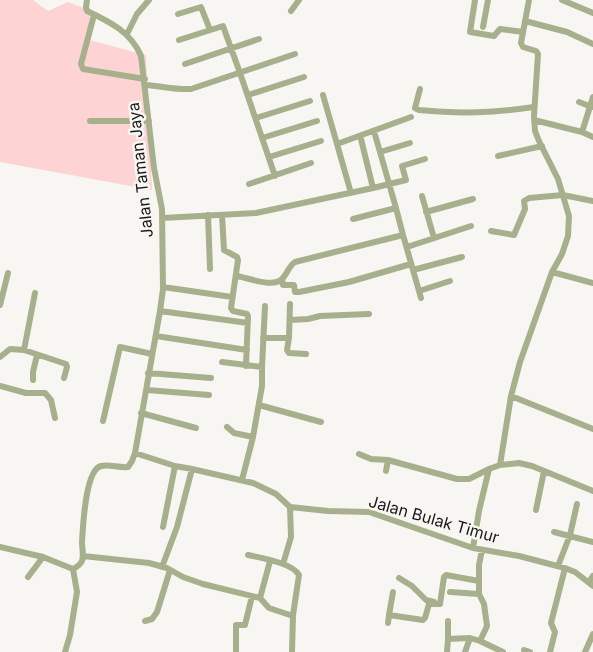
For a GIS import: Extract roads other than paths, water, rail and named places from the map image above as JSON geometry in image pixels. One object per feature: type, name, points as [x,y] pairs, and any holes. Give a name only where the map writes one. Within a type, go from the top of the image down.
[{"type":"street","points":[[87,0],[87,11],[94,15],[81,64],[82,69],[180,90],[190,89],[295,54]]},
{"type":"street","points":[[127,34],[137,14],[149,0]]},
{"type":"street","points":[[291,11],[299,0]]},
{"type":"street","points":[[474,0],[470,32],[494,36],[500,29],[523,32]]},
{"type":"street","points":[[483,27],[488,0]]},
{"type":"street","points":[[500,466],[511,396],[520,362],[552,272],[562,254],[568,236],[569,216],[558,179],[535,131],[534,107],[538,54],[536,51],[522,46],[529,0]]},
{"type":"street","points":[[562,0],[593,13]]},
{"type":"street","points":[[178,14],[201,8],[210,30]]},
{"type":"street","name":"Jalan Taman Jaya","points":[[94,15],[110,22],[127,34],[137,45],[141,56],[154,168],[162,218],[160,311],[135,453]]},
{"type":"street","points":[[525,21],[568,32],[593,44]]},
{"type":"street","points":[[179,40],[223,26],[275,176]]},
{"type":"street","points":[[185,64],[259,39]]},
{"type":"street","points":[[248,95],[304,77]]},
{"type":"street","points":[[420,89],[414,108],[419,110],[461,114],[534,107]]},
{"type":"street","points":[[323,95],[351,193]]},
{"type":"street","points":[[582,132],[592,107],[593,97]]},
{"type":"street","points":[[256,118],[310,101]]},
{"type":"street","points":[[579,102],[592,107]]},
{"type":"street","points":[[337,144],[411,117]]},
{"type":"street","points":[[534,120],[582,132],[593,137]]},
{"type":"street","points":[[90,121],[149,121]]},
{"type":"street","points":[[262,138],[317,121]]},
{"type":"street","points":[[374,131],[421,298]]},
{"type":"street","points":[[361,139],[373,188]]},
{"type":"street","points":[[269,157],[322,141]]},
{"type":"street","points":[[380,152],[410,143]]},
{"type":"street","points":[[498,156],[542,146]]},
{"type":"street","points":[[162,218],[256,213],[351,193],[406,180],[402,166],[425,160]]},
{"type":"street","points":[[249,184],[311,163]]},
{"type":"street","points":[[491,231],[514,235],[526,199],[563,195],[593,201]]},
{"type":"street","points":[[422,196],[434,238]]},
{"type":"street","points":[[426,212],[472,199]]},
{"type":"street","points":[[353,219],[396,208]]},
{"type":"street","points":[[222,215],[224,250],[237,257],[237,276],[231,308],[247,314],[246,366]]},
{"type":"street","points":[[208,216],[210,269]]},
{"type":"street","points":[[407,247],[471,226]]},
{"type":"street","points":[[237,276],[272,283],[282,279],[295,262],[404,235]]},
{"type":"street","points":[[282,279],[283,285],[294,285],[295,292],[299,292],[462,256]]},
{"type":"street","points":[[552,272],[593,283]]},
{"type":"street","points":[[0,305],[8,273]]},
{"type":"street","points":[[419,291],[450,281]]},
{"type":"street","points":[[162,287],[232,297]]},
{"type":"street","points":[[24,350],[35,293]]},
{"type":"street","points":[[290,304],[287,350],[289,353],[306,354]]},
{"type":"street","points":[[242,480],[254,437],[262,386],[265,306]]},
{"type":"street","points":[[160,311],[248,323]]},
{"type":"street","points":[[290,320],[308,320],[320,316],[369,314]]},
{"type":"street","points":[[156,336],[247,350]]},
{"type":"street","points":[[263,338],[289,338]]},
{"type":"street","points":[[103,421],[120,347],[152,354]]},
{"type":"street","points":[[0,357],[10,349],[24,350],[66,364],[64,378]]},
{"type":"street","points":[[33,380],[37,355]]},
{"type":"street","points":[[222,362],[262,368]]},
{"type":"street","points":[[148,373],[211,378]]},
{"type":"street","points":[[0,386],[26,393],[45,393],[51,400],[56,418]]},
{"type":"street","points":[[147,390],[209,395]]},
{"type":"street","points":[[511,396],[593,429]]},
{"type":"street","points":[[259,405],[321,422]]},
{"type":"street","points":[[141,413],[196,428]]},
{"type":"street","points":[[227,427],[234,433],[254,437]]},
{"type":"street","points":[[0,547],[43,557],[73,568],[80,564],[83,556],[82,544],[88,489],[94,472],[96,468],[101,466],[128,467],[135,453],[175,466],[242,480],[276,494],[290,507],[291,537],[282,564]]},
{"type":"street","points":[[359,454],[371,459],[388,460],[457,479],[469,479],[489,469],[518,463],[544,471],[593,491]]},
{"type":"street","points":[[386,471],[388,460]]},
{"type":"street","points":[[163,527],[175,466]]},
{"type":"street","points":[[162,566],[177,527],[192,469]]},
{"type":"street","points":[[473,548],[489,469]]},
{"type":"street","points":[[536,510],[544,471]]},
{"type":"street","points":[[550,652],[555,632],[551,623],[577,504]]},
{"type":"street","name":"Jalan Bulak Timur","points":[[290,507],[328,511],[369,512],[473,548],[519,556],[562,567],[576,572],[591,584]]},
{"type":"street","points":[[554,532],[593,542]]},
{"type":"street","points":[[480,642],[487,626],[484,604],[479,594],[482,550]]},
{"type":"street","points":[[248,555],[282,564],[297,571],[299,575],[293,616],[292,652]]},
{"type":"street","points":[[83,556],[162,566],[183,578],[260,598],[269,608],[293,616]]},
{"type":"street","points":[[28,577],[43,557]]},
{"type":"street","points":[[260,598],[270,561]]},
{"type":"street","points":[[65,652],[70,635],[77,592],[73,568]]},
{"type":"street","points":[[145,621],[152,619],[157,612],[170,570]]},
{"type":"street","points":[[440,604],[444,577],[446,575],[479,581]]},
{"type":"street","points":[[591,584],[593,576]]},
{"type":"street","points":[[399,578],[412,586],[426,600],[440,604]]},
{"type":"street","points":[[388,623],[393,592]]},
{"type":"street","points":[[450,592],[479,594]]},
{"type":"street","points":[[236,652],[236,625],[244,626],[252,596]]},
{"type":"street","points":[[389,615],[423,620],[429,604],[440,604]]},
{"type":"street","points":[[447,652],[448,621]]},
{"type":"street","points":[[585,652],[593,634]]},
{"type":"street","points":[[464,652],[470,638]]},
{"type":"street","points":[[448,639],[470,638],[503,652]]}]
